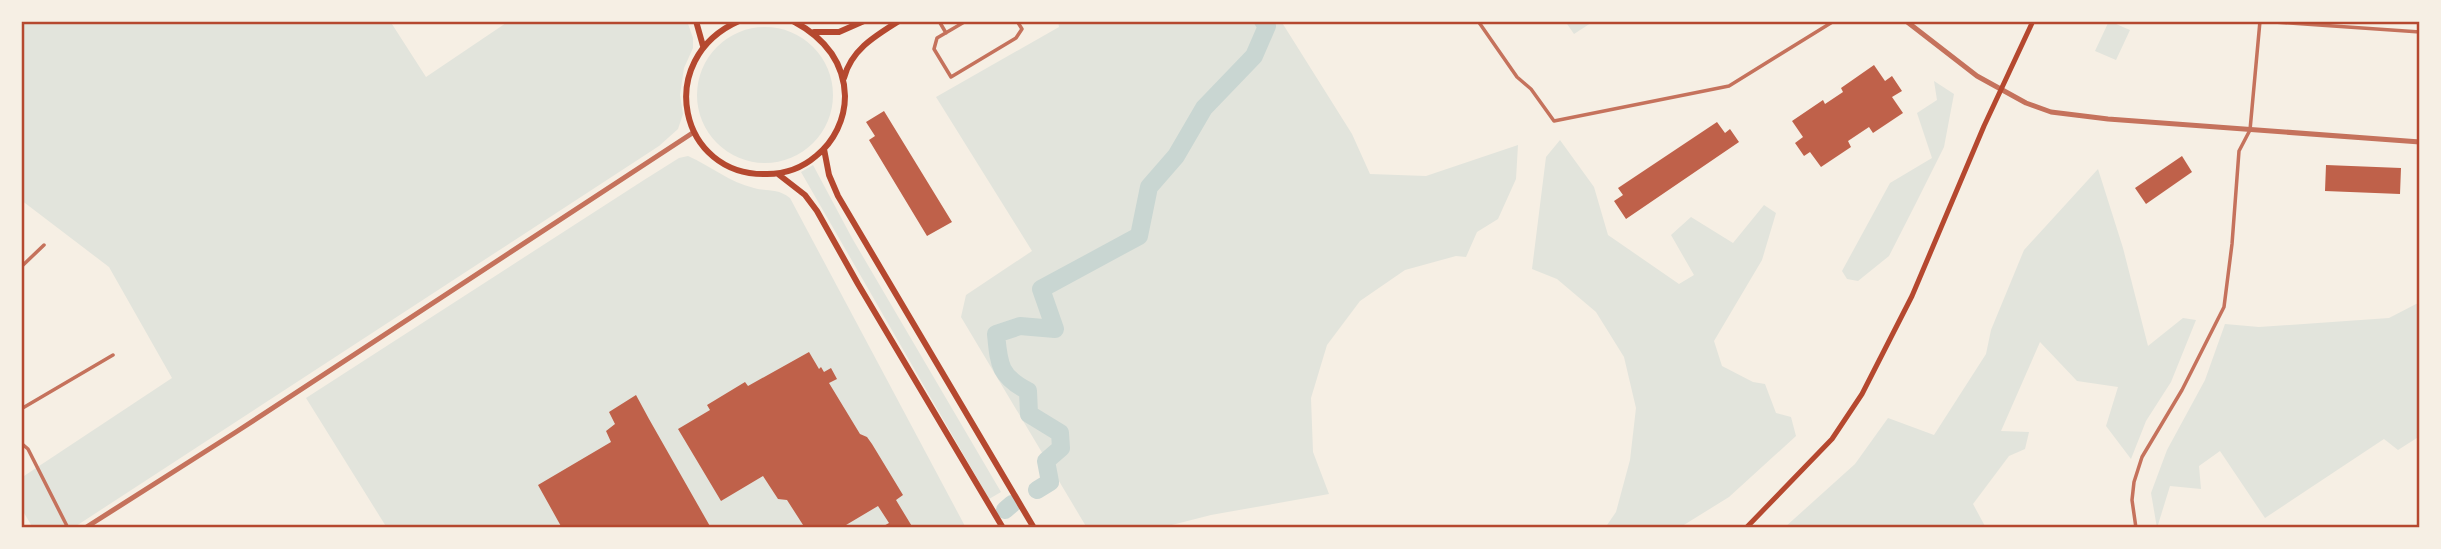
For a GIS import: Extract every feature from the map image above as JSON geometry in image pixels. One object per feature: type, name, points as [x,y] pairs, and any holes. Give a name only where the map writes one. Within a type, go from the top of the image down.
[{"type":"main road","points":[[696,21],[703,46]]},
{"type":"main road","points":[[740,21],[722,29],[703,46],[689,73],[686,88],[687,110],[694,132],[705,148],[720,161],[738,170],[758,175],[778,174],[796,169],[813,159],[836,132],[842,115],[845,97],[843,80],[832,54],[814,32],[793,21]]},
{"type":"main road","points":[[814,32],[839,32],[864,21]]},
{"type":"main road","points":[[843,80],[847,65],[861,47],[899,21]]},
{"type":"main road","points":[[1746,528],[1832,439],[1862,394],[1912,296],[2033,21]]},
{"type":"main road","points":[[824,149],[829,175],[838,196],[1033,527]]},
{"type":"main road","points":[[778,174],[805,195],[817,211],[1003,528]]},
{"type":"street","points":[[939,21],[946,33]]},
{"type":"street","points":[[966,21],[937,37],[934,49],[951,77],[1016,38],[1021,29],[1017,21]]},
{"type":"street","points":[[1478,21],[1517,77],[1531,89],[1554,121],[1729,86],[1834,21]]},
{"type":"street","points":[[1906,21],[1977,76],[2026,103],[2051,112],[2108,119],[2420,142]]},
{"type":"street","points":[[2136,528],[2132,500],[2134,482],[2142,457],[2194,368],[2224,307],[2239,150],[2250,130],[2260,21],[2420,32]]},
{"type":"street","points":[[85,528],[694,132]]},
{"type":"street","points":[[21,267],[44,245]]},
{"type":"street","points":[[21,409],[113,355]]},
{"type":"street","points":[[21,443],[28,449],[68,528]]},
{"type":"shaded area","points":[[21,21],[390,21],[426,77],[509,21],[687,21],[693,38],[693,48],[684,68],[680,95],[683,114],[678,129],[659,146],[73,528],[33,528],[21,508],[21,478],[172,378],[109,267],[21,200]]},
{"type":"shaded area","points":[[1058,21],[1281,21],[1352,134],[1370,174],[1426,176],[1518,145],[1516,179],[1498,219],[1477,232],[1466,257],[1456,256],[1405,270],[1360,301],[1327,345],[1311,398],[1313,452],[1329,494],[1211,515],[1160,528],[1087,528],[961,317],[966,295],[1032,251],[936,97],[1059,27]]},
{"type":"shaded area","points":[[1565,21],[1594,21],[1574,34]]},
{"type":"shaded area","points":[[2109,21],[2130,30],[2116,60],[2095,51]]},
{"type":"shaded area","points":[[765,27],[791,32],[813,47],[828,69],[833,95],[828,121],[813,143],[791,158],[765,163],[739,158],[717,143],[702,121],[697,95],[702,69],[717,47],[739,32]]},
{"type":"shaded area","points":[[1934,81],[1954,94],[1944,147],[1889,256],[1858,281],[1847,279],[1842,271],[1890,183],[1932,158],[1917,113],[1937,100]]},
{"type":"shaded area","points":[[1560,140],[1594,187],[1608,235],[1679,284],[1694,275],[1671,235],[1691,217],[1733,243],[1764,205],[1776,213],[1762,260],[1714,341],[1722,366],[1753,382],[1765,384],[1776,413],[1791,417],[1796,436],[1729,497],[1679,528],[1605,528],[1616,512],[1630,460],[1636,408],[1624,357],[1596,312],[1557,279],[1532,269],[1546,157]]},
{"type":"shaded area","points":[[688,156],[736,182],[777,191],[790,198],[966,528],[387,528],[306,398],[644,180],[679,158]]},
{"type":"shaded area","points":[[813,165],[852,238],[1001,492],[989,499],[801,172]]},
{"type":"shaded area","points":[[2098,169],[2123,248],[2148,346],[2183,318],[2196,320],[2171,382],[2146,421],[2131,459],[2106,426],[2118,387],[2077,381],[2040,342],[2001,431],[2029,432],[2025,449],[2009,456],[1973,504],[1986,528],[1784,528],[1855,464],[1888,418],[1934,435],[1986,354],[1991,330],[2024,250]]},
{"type":"shaded area","points":[[2420,302],[2420,436],[2398,450],[2384,439],[2265,518],[2220,451],[2199,466],[2201,489],[2170,486],[2157,528],[2151,493],[2167,450],[2205,380],[2225,324],[2259,327],[2389,318]]},
{"type":"building","points":[[1874,65],[1885,81],[1892,76],[1902,91],[1892,97],[1903,113],[1873,133],[1869,127],[1848,141],[1851,147],[1821,167],[1810,152],[1804,156],[1795,143],[1803,137],[1792,121],[1823,100],[1825,104],[1843,92],[1841,88]]},
{"type":"building","points":[[884,111],[952,222],[927,236],[869,140],[875,136],[866,122]]},
{"type":"building","points":[[1717,122],[1725,133],[1730,129],[1739,142],[1626,219],[1614,201],[1623,195],[1618,188]]},
{"type":"building","points":[[2182,156],[2192,172],[2146,204],[2135,188]]},
{"type":"building","points":[[2326,165],[2401,168],[2400,194],[2325,191]]},
{"type":"building","points":[[809,352],[819,369],[821,367],[824,372],[831,368],[837,379],[829,383],[860,434],[867,437],[872,444],[903,495],[896,500],[913,528],[880,528],[889,523],[878,506],[841,528],[805,528],[787,500],[778,499],[763,476],[721,501],[678,429],[710,410],[707,405],[745,382],[748,386]]},
{"type":"building","points":[[636,395],[711,528],[562,528],[538,485],[611,442],[606,431],[615,424],[609,412]]},
{"type":"waterway","points":[[1037,490],[1050,482],[1046,461],[1061,448],[1060,433],[1029,414],[1028,391],[1011,380],[1002,368],[996,334],[1020,326],[1055,329],[1041,289],[1139,236],[1149,187],[1176,156],[1204,108],[1254,56],[1267,26],[1263,21]]},
{"type":"waterway","points":[[1005,510],[1012,504]]}]
